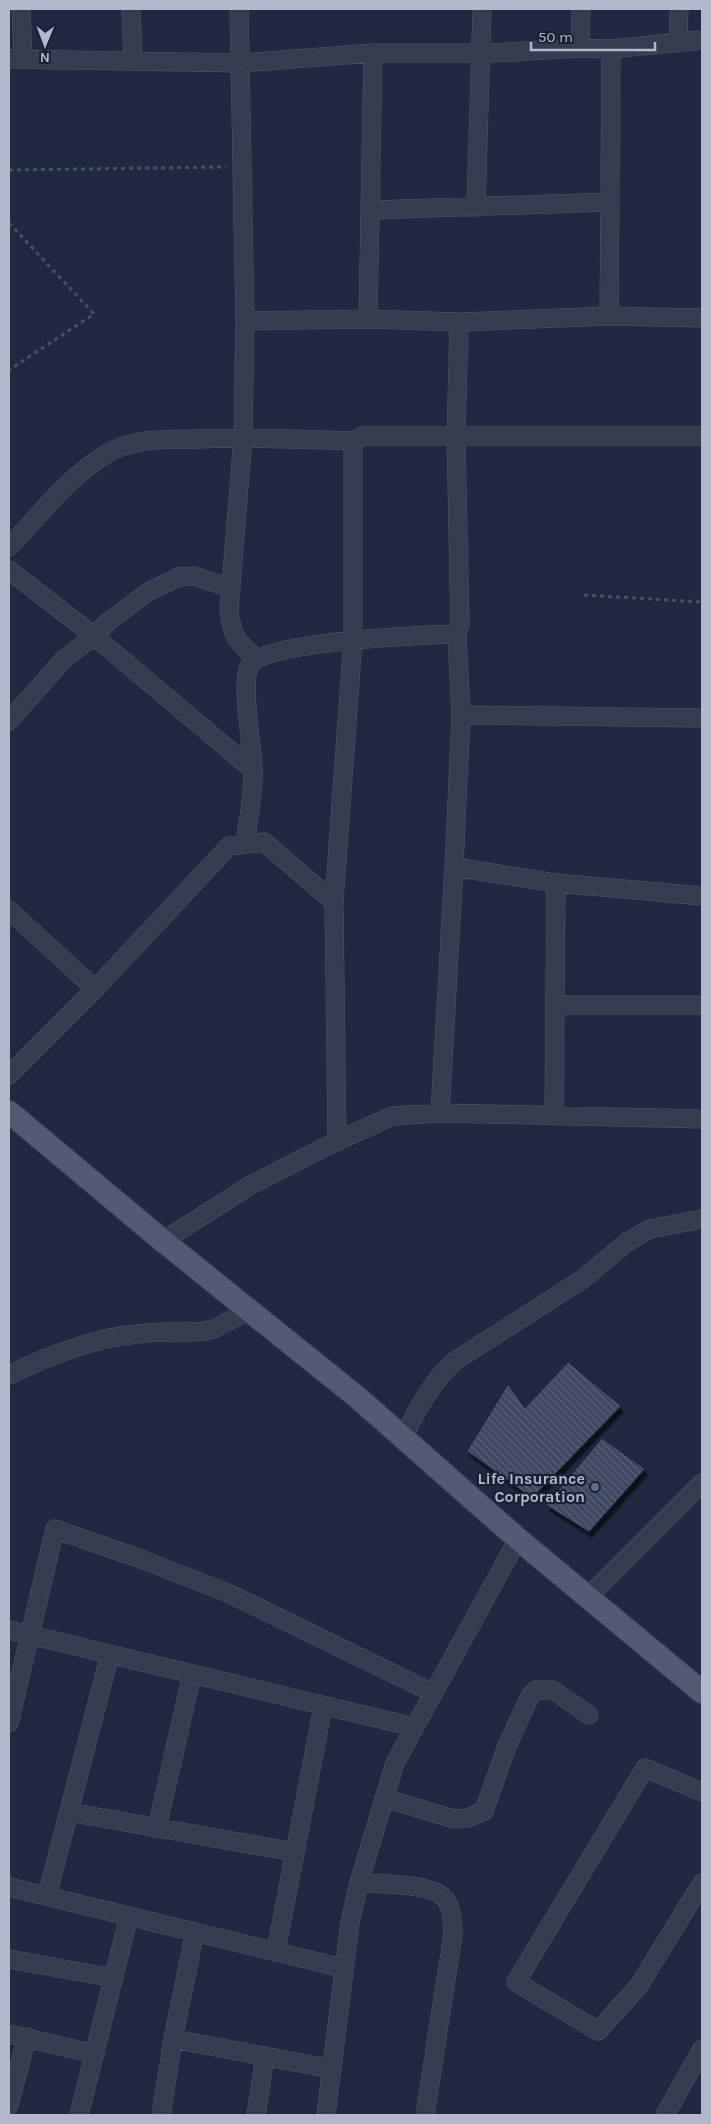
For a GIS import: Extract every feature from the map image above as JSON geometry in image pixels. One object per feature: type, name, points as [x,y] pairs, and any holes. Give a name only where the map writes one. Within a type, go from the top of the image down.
[{"type":"main road","points":[[9,1112],[163,1241],[357,1397],[518,1539],[702,1692]]},
{"type":"street","points":[[21,9],[16,59],[240,63],[373,53],[480,53],[580,48],[611,49],[702,40]]},
{"type":"street","points":[[132,9],[133,61]]},
{"type":"street","points":[[239,9],[245,321],[243,437],[229,610],[232,630],[238,644],[256,658]]},
{"type":"street","points":[[476,207],[482,9]]},
{"type":"street","points":[[580,48],[581,9]]},
{"type":"street","points":[[678,42],[679,9]]},
{"type":"street","points":[[610,316],[611,49]]},
{"type":"street","points":[[368,319],[373,53]]},
{"type":"street","points":[[370,210],[610,202]]},
{"type":"street","points":[[245,321],[368,319],[460,322],[610,316],[702,318]]},
{"type":"street","points":[[440,1113],[461,715],[457,634],[460,624],[456,437],[460,322]]},
{"type":"street","points":[[9,547],[80,473],[109,452],[129,444],[153,440],[243,437],[353,441],[363,436],[702,436]]},
{"type":"street","points":[[337,1142],[334,902],[352,639],[353,441]]},
{"type":"street","points":[[9,570],[94,636],[253,770]]},
{"type":"street","points":[[9,721],[64,659],[94,636],[109,621],[148,592],[179,577],[194,576],[231,588]]},
{"type":"street","points":[[245,844],[253,770],[246,683],[249,664],[256,658],[274,652],[352,639],[457,634]]},
{"type":"street","points":[[461,715],[702,718]]},
{"type":"street","points":[[9,1076],[95,989],[229,846],[264,842],[334,902]]},
{"type":"street","points":[[454,867],[556,883],[702,896]]},
{"type":"street","points":[[554,1116],[556,883]]},
{"type":"street","points":[[9,910],[95,989]]},
{"type":"street","points":[[555,1005],[702,1005]]},
{"type":"street","points":[[163,1241],[249,1186],[392,1116],[440,1113],[702,1119]]},
{"type":"street","points":[[403,1438],[425,1395],[442,1373],[456,1361],[583,1279],[627,1242],[650,1229],[702,1219]]},
{"type":"street","points":[[9,1375],[35,1362],[90,1343],[135,1334],[206,1331],[216,1328],[249,1310]]},
{"type":"street","points":[[588,1597],[702,1483]]},
{"type":"street","points":[[9,1723],[55,1530],[138,1558],[228,1593],[433,1693]]},
{"type":"street","points":[[326,2115],[350,1922],[358,1882],[395,1763],[518,1539]]},
{"type":"street","points":[[9,1630],[414,1728]]},
{"type":"street","points":[[47,1896],[110,1654]]},
{"type":"street","points":[[157,1828],[192,1674]]},
{"type":"street","points":[[384,1798],[454,1818],[468,1818],[477,1815],[484,1810],[504,1754],[530,1696],[536,1690],[553,1690],[589,1715]]},
{"type":"street","points":[[276,1951],[323,1707]]},
{"type":"street","points":[[702,1792],[645,1768],[516,1982],[598,2031],[638,1987],[702,1883]]},
{"type":"street","points":[[69,1812],[294,1852]]},
{"type":"street","points":[[358,1882],[430,1889],[444,1897],[451,1911],[453,1934],[425,2115]]},
{"type":"street","points":[[9,1887],[344,1968]]},
{"type":"street","points":[[79,2115],[129,1916]]},
{"type":"street","points":[[161,2115],[173,2039],[195,1932]]},
{"type":"street","points":[[9,1959],[114,1978]]},
{"type":"street","points":[[9,2034],[95,2054]]},
{"type":"street","points":[[9,2105],[27,2037]]},
{"type":"street","points":[[173,2039],[332,2069]]},
{"type":"street","points":[[665,2115],[702,2049]]},
{"type":"street","points":[[256,2115],[265,2056]]},
{"type":"path","points":[[9,170],[226,167]]},
{"type":"path","points":[[9,222],[94,314],[9,370]]},
{"type":"path","points":[[584,595],[702,602]]},
{"type":"building","points":[[568,1362],[621,1406],[532,1498],[467,1451],[508,1384],[525,1408]]},
{"type":"building","name":"Life Insurance Corporation","points":[[602,1438],[645,1469],[589,1532],[546,1505]]},
{"type":"place","name":"Life Insurance Corporation","points":[[595,1487]]}]
